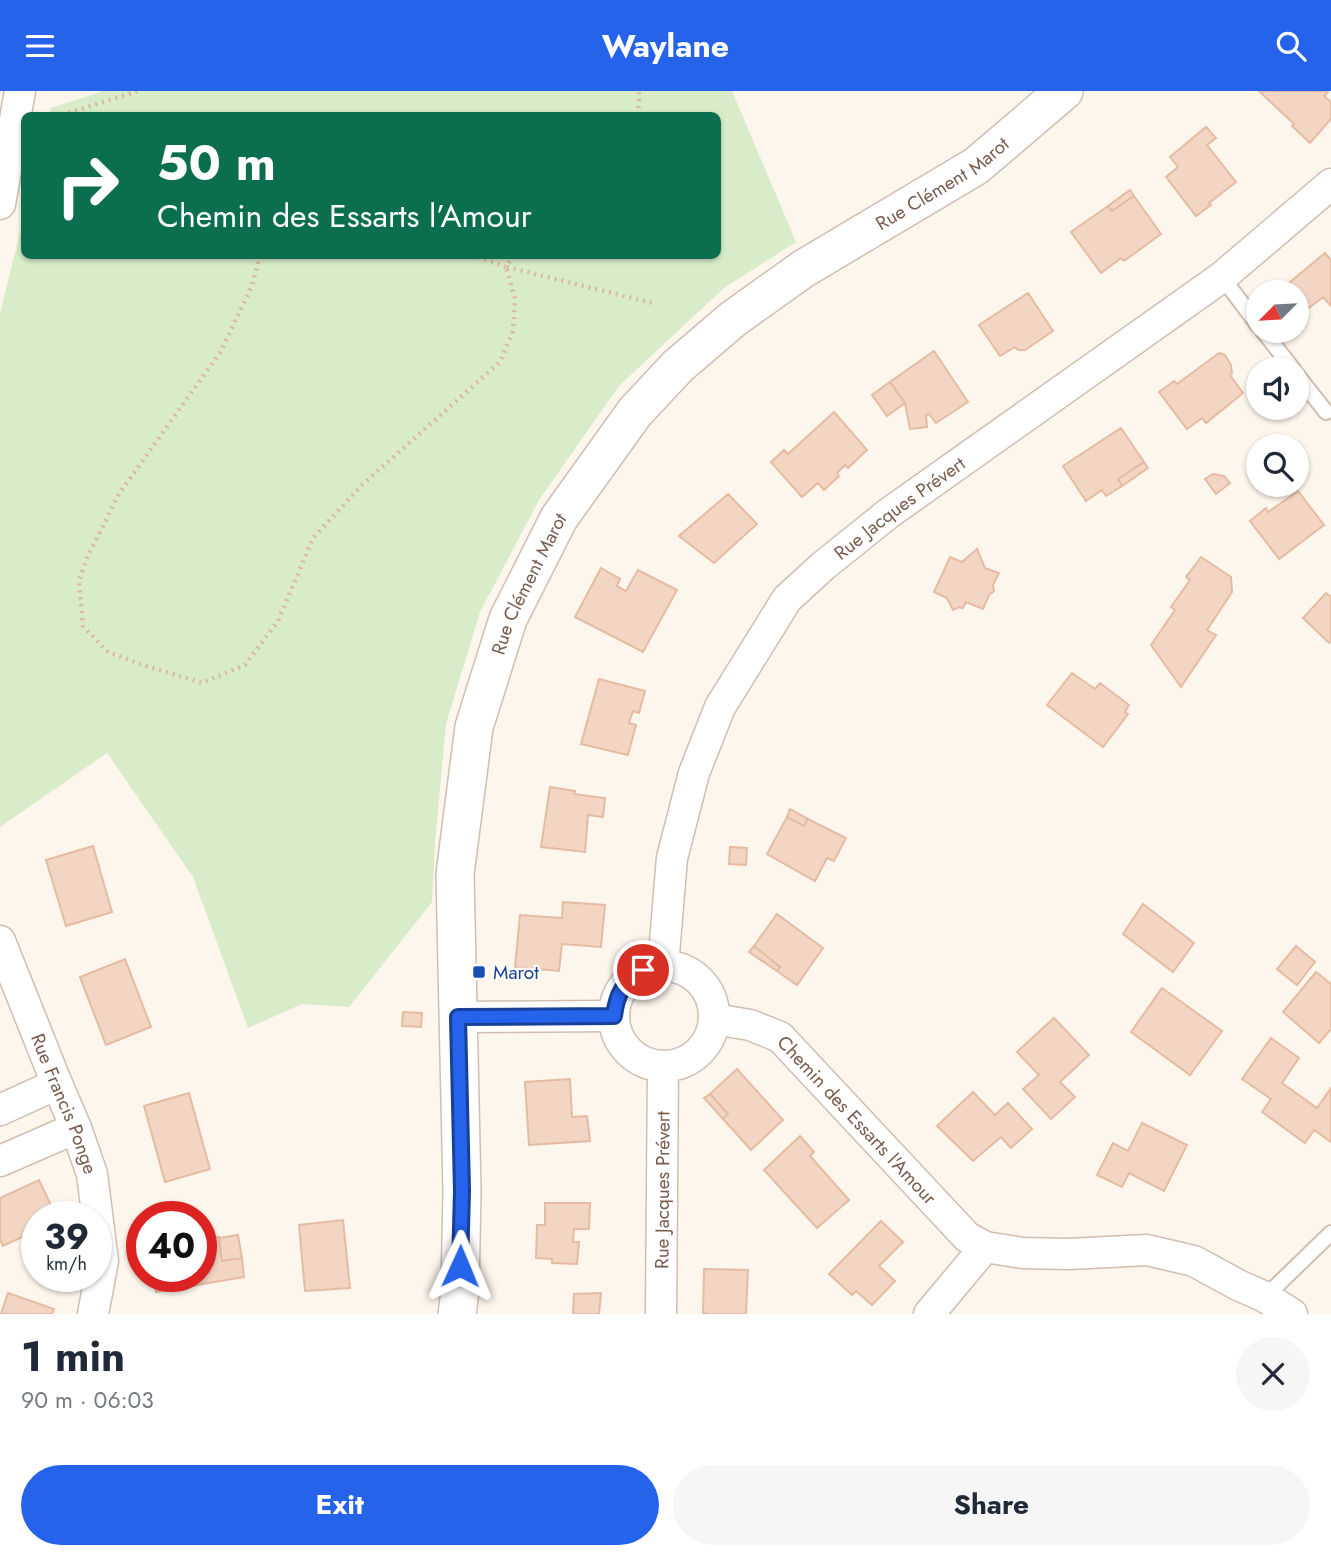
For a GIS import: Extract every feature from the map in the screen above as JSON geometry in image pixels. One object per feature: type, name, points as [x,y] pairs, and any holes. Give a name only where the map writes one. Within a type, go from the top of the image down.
[{"type":"street","points":[[0,205],[20,91]]},
{"type":"street","name":"Rue Clément Marot","points":[[457,1314],[462,1191],[455,874],[474,727],[508,619],[559,518],[635,412],[678,366],[733,319],[803,269],[976,166],[1064,91]]},
{"type":"street","name":"Rue Jacques Prévert","points":[[663,966],[672,858],[694,772],[720,707],[787,599],[889,513],[1222,278],[1331,184]]},
{"type":"street","name":"Rue Francis Ponge","points":[[0,941],[92,1174],[103,1261],[93,1314]]},
{"type":"street","points":[[663,966],[682,969],[699,981],[710,997],[714,1019],[710,1035],[700,1051],[684,1062],[663,1067],[647,1063],[630,1054],[619,1038],[614,1016],[616,999],[627,981],[643,970],[663,966]]},
{"type":"street","points":[[458,1017],[614,1016]]},
{"type":"street","name":"Chemin des Essarts l'Amour","points":[[714,1019],[750,1025],[780,1037],[967,1237],[985,1247],[1023,1253],[1069,1254],[1147,1250],[1194,1261],[1265,1297],[1292,1314]]},
{"type":"street","name":"Rue Jacques Prévert","points":[[661,1314],[663,1067]]},
{"type":"street","points":[[0,1110],[57,1084]]},
{"type":"street","points":[[0,1161],[76,1128]]},
{"type":"street","points":[[929,1314],[985,1247]]},
{"type":"lane","points":[[1222,278],[1246,309]]},
{"type":"lane","points":[[1272,343],[1284,357]]},
{"type":"lane","points":[[1309,391],[1325,412]]},
{"type":"lane","points":[[1265,1297],[1331,1233]]},
{"type":"path","points":[[72,112],[138,91]]},
{"type":"path","points":[[638,112],[639,91]]},
{"type":"path","points":[[259,259],[252,286],[222,351],[120,494],[87,558],[79,581],[83,626],[108,652],[202,683],[245,665],[278,621],[313,538],[362,485],[500,362],[513,331],[515,299],[506,267],[511,259]]},
{"type":"path","points":[[483,259],[656,304]]},
{"type":"green space","points":[[103,91],[732,91],[796,242],[724,288],[619,386],[539,500],[480,612],[446,724],[432,902],[349,1007],[302,1004],[248,1028],[193,877],[107,753],[0,827],[0,313],[21,228],[21,259],[721,259],[721,112],[50,112],[51,108]]},
{"type":"building","points":[[1259,91],[1327,91],[1324,96],[1331,102],[1331,119],[1310,143]]},
{"type":"building","points":[[1206,127],[1216,138],[1207,145],[1236,182],[1196,216],[1166,177],[1178,167],[1170,157]]},
{"type":"building","points":[[1130,190],[1134,196],[1112,211],[1108,206]]},
{"type":"building","points":[[1134,196],[1161,234],[1124,261],[1121,258],[1101,273],[1071,232],[1108,206],[1112,211]]},
{"type":"building","points":[[1325,253],[1331,260],[1331,306],[1323,297],[1309,308],[1309,280],[1293,280]]},
{"type":"building","points":[[1028,293],[1053,331],[1025,350],[1015,347],[1000,356],[979,325]]},
{"type":"building","points":[[934,351],[968,402],[936,423],[929,414],[926,415],[927,427],[910,429],[905,403],[890,382]]},
{"type":"building","points":[[1219,353],[1225,355],[1231,365],[1230,375],[1243,393],[1206,423],[1202,418],[1187,429],[1159,392],[1174,381],[1177,384]]},
{"type":"building","points":[[890,382],[905,403],[887,416],[872,395]]},
{"type":"building","points":[[834,412],[867,450],[848,468],[845,465],[837,473],[839,476],[824,490],[818,483],[802,497],[771,462],[784,450],[788,454]]},
{"type":"building","points":[[1121,428],[1144,462],[1118,479],[1122,486],[1106,496],[1102,490],[1086,501],[1063,466]]},
{"type":"building","points":[[1144,462],[1148,468],[1122,486],[1118,479]]},
{"type":"building","points":[[1213,474],[1224,476],[1230,483],[1216,494],[1205,479]]},
{"type":"building","points":[[728,494],[757,524],[714,563],[679,536]]},
{"type":"building","points":[[1289,497],[1303,497],[1324,525],[1279,559],[1250,521],[1266,508],[1268,512]]},
{"type":"building","points":[[977,549],[985,568],[999,573],[993,585],[994,591],[989,595],[983,609],[966,602],[963,608],[953,610],[947,598],[934,592],[950,557],[962,562]]},
{"type":"building","points":[[1201,557],[1231,577],[1232,592],[1207,630],[1216,635],[1181,687],[1151,645],[1175,610],[1171,607],[1190,580],[1186,577]]},
{"type":"building","points":[[601,568],[620,579],[617,586],[626,591],[638,570],[677,590],[643,652],[575,617]]},
{"type":"building","points":[[1326,593],[1331,597],[1329,643],[1303,618]]},
{"type":"building","points":[[1072,673],[1095,689],[1100,683],[1129,705],[1125,712],[1128,714],[1103,747],[1047,705]]},
{"type":"building","points":[[599,679],[645,691],[639,713],[633,711],[629,723],[636,725],[628,755],[581,744]]},
{"type":"building","points":[[550,787],[575,791],[574,794],[605,798],[603,817],[588,815],[585,852],[541,847]]},
{"type":"building","points":[[790,809],[808,819],[804,826],[787,817]]},
{"type":"building","points":[[787,817],[804,826],[808,819],[846,838],[834,861],[827,858],[815,881],[767,854]]},
{"type":"building","points":[[93,846],[112,912],[66,926],[46,860]]},
{"type":"building","points":[[730,847],[747,848],[746,865],[729,864]]},
{"type":"building","points":[[563,902],[605,905],[601,947],[562,944],[559,971],[515,967],[520,915],[562,918]]},
{"type":"building","points":[[1143,904],[1194,943],[1173,972],[1123,934]]},
{"type":"building","points":[[777,914],[823,948],[797,985],[777,971],[780,967],[754,946]]},
{"type":"building","points":[[754,946],[780,967],[777,971],[749,952]]},
{"type":"building","points":[[1296,946],[1315,962],[1297,985],[1277,969]]},
{"type":"building","points":[[125,959],[151,1027],[106,1045],[80,977]]},
{"type":"building","points":[[1316,972],[1331,984],[1331,1029],[1319,1043],[1283,1012]]},
{"type":"building","points":[[1162,988],[1222,1031],[1190,1075],[1131,1032]]},
{"type":"building","points":[[403,1012],[422,1013],[421,1027],[402,1026]]},
{"type":"building","points":[[1054,1018],[1089,1055],[1060,1082],[1075,1097],[1051,1119],[1023,1089],[1039,1075],[1017,1052]]},
{"type":"building","points":[[1271,1038],[1299,1058],[1282,1083],[1317,1108],[1331,1088],[1331,1142],[1314,1130],[1305,1143],[1262,1112],[1271,1099],[1242,1079]]},
{"type":"building","points":[[737,1069],[783,1120],[751,1150],[723,1119],[728,1114],[710,1094]]},
{"type":"building","points":[[570,1079],[572,1117],[587,1116],[590,1141],[529,1145],[525,1082]]},
{"type":"building","points":[[973,1092],[995,1115],[1008,1103],[1032,1129],[1011,1148],[1001,1137],[973,1161],[937,1126]]},
{"type":"building","points":[[189,1093],[210,1169],[165,1182],[144,1106]]},
{"type":"building","points":[[710,1094],[728,1114],[723,1119],[704,1098]]},
{"type":"building","points":[[1142,1123],[1187,1145],[1164,1191],[1129,1173],[1122,1187],[1097,1175],[1113,1143],[1128,1151]]},
{"type":"building","points":[[800,1136],[814,1152],[810,1156],[849,1200],[817,1228],[764,1170]]},
{"type":"building","points":[[39,1180],[49,1201],[21,1201],[21,1238],[3,1246],[0,1239],[0,1198]]},
{"type":"building","points":[[545,1203],[590,1203],[589,1229],[574,1229],[573,1242],[579,1242],[577,1264],[552,1263],[552,1259],[536,1258],[537,1225],[545,1225]]},
{"type":"building","points":[[343,1220],[350,1288],[305,1291],[299,1225]]},
{"type":"building","points":[[881,1221],[903,1242],[879,1266],[895,1281],[872,1305],[856,1291],[852,1295],[829,1274]]},
{"type":"building","points":[[238,1235],[242,1258],[222,1261],[219,1238]]},
{"type":"building","points":[[217,1237],[222,1261],[242,1258],[244,1277],[217,1282]]},
{"type":"building","points":[[704,1269],[748,1270],[746,1314],[703,1313]]},
{"type":"building","points":[[8,1293],[54,1309],[52,1314],[1,1314]]},
{"type":"building","points":[[601,1293],[599,1314],[573,1314],[574,1294]]},
{"type":"place","name":"Marot","points":[[479,972]]},
{"type":"route","points":[[460,1266],[462,1191],[458,1017],[614,1016],[616,999],[627,981],[643,970]]}]
